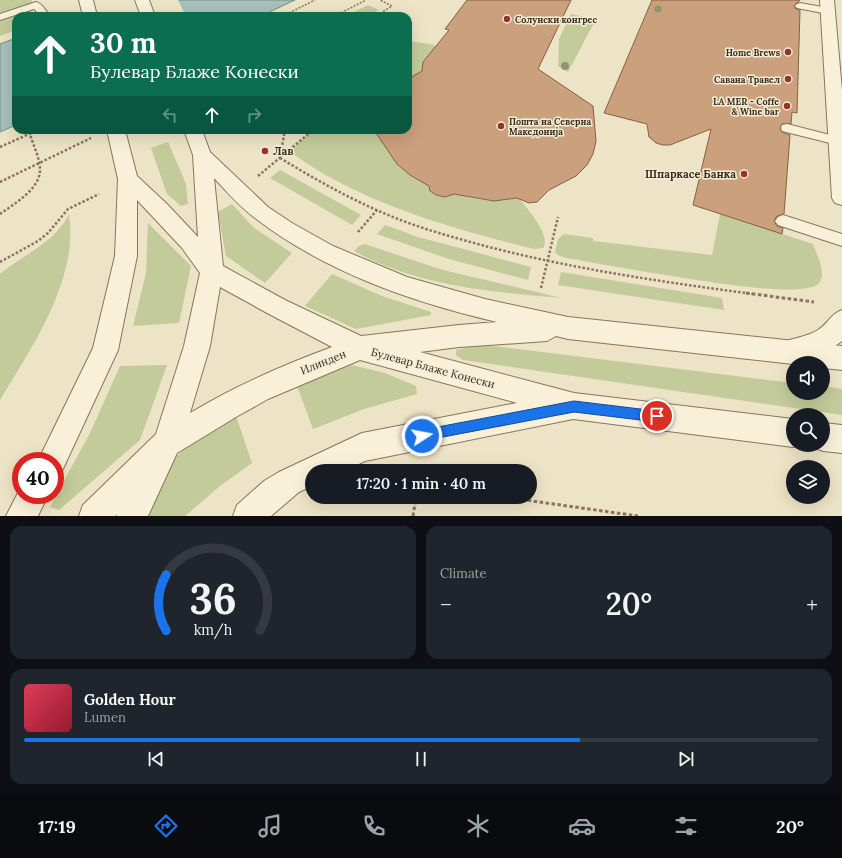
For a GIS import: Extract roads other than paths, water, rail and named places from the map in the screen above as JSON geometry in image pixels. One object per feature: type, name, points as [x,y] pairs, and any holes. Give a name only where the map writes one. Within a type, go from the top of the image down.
[{"type":"street","points":[[86,0],[89,12]]},
{"type":"street","points":[[142,0],[146,12]]},
{"type":"street","points":[[827,5],[840,142],[842,198]]},
{"type":"street","points":[[56,452],[105,350],[126,256],[128,179],[117,134]]},
{"type":"street","points":[[194,134],[202,155],[261,212],[312,244],[382,278],[434,295],[568,328],[842,358]]},
{"type":"street","name":"Илинден","points":[[132,516],[167,443],[197,346],[212,271],[202,155]]},
{"type":"street","name":"Булевар Блаже Конески","points":[[128,179],[160,209],[190,242],[212,271],[277,307],[360,348],[574,406],[786,432]]},
{"type":"street","points":[[786,352],[818,344],[838,328],[842,321]]},
{"type":"street","name":"Илинден","points":[[94,516],[167,443],[226,407],[259,390],[323,362],[360,348],[458,336],[568,328]]},
{"type":"street","points":[[248,516],[288,482],[362,447],[574,406]]},
{"type":"street","points":[[830,438],[842,439]]},
{"type":"street","points":[[21,516],[28,504]]},
{"type":"lane","points":[[13,12],[36,5],[42,12]]},
{"type":"lane","points":[[800,6],[827,5]]},
{"type":"lane","points":[[0,16],[12,12]]},
{"type":"lane","points":[[787,128],[840,142]]},
{"type":"lane","points":[[783,221],[842,240]]},
{"type":"water","points":[[121,0],[295,0],[270,12],[88,12]]},
{"type":"water","points":[[12,40],[12,127],[0,132],[0,44]]},
{"type":"place","name":"Солунски конгрес","points":[[507,19]]},
{"type":"place","name":"Home Brews","points":[[788,52]]},
{"type":"place","name":"Савана Травел","points":[[788,79]]},
{"type":"place","name":"LA MER - Coffe & Wine bar","points":[[787,106]]},
{"type":"place","name":"Пошта на Северна Македонија","points":[[501,126]]},
{"type":"place","name":"Лав","points":[[265,151]]},
{"type":"place","name":"Шпаркасе Банка","points":[[744,174]]}]
